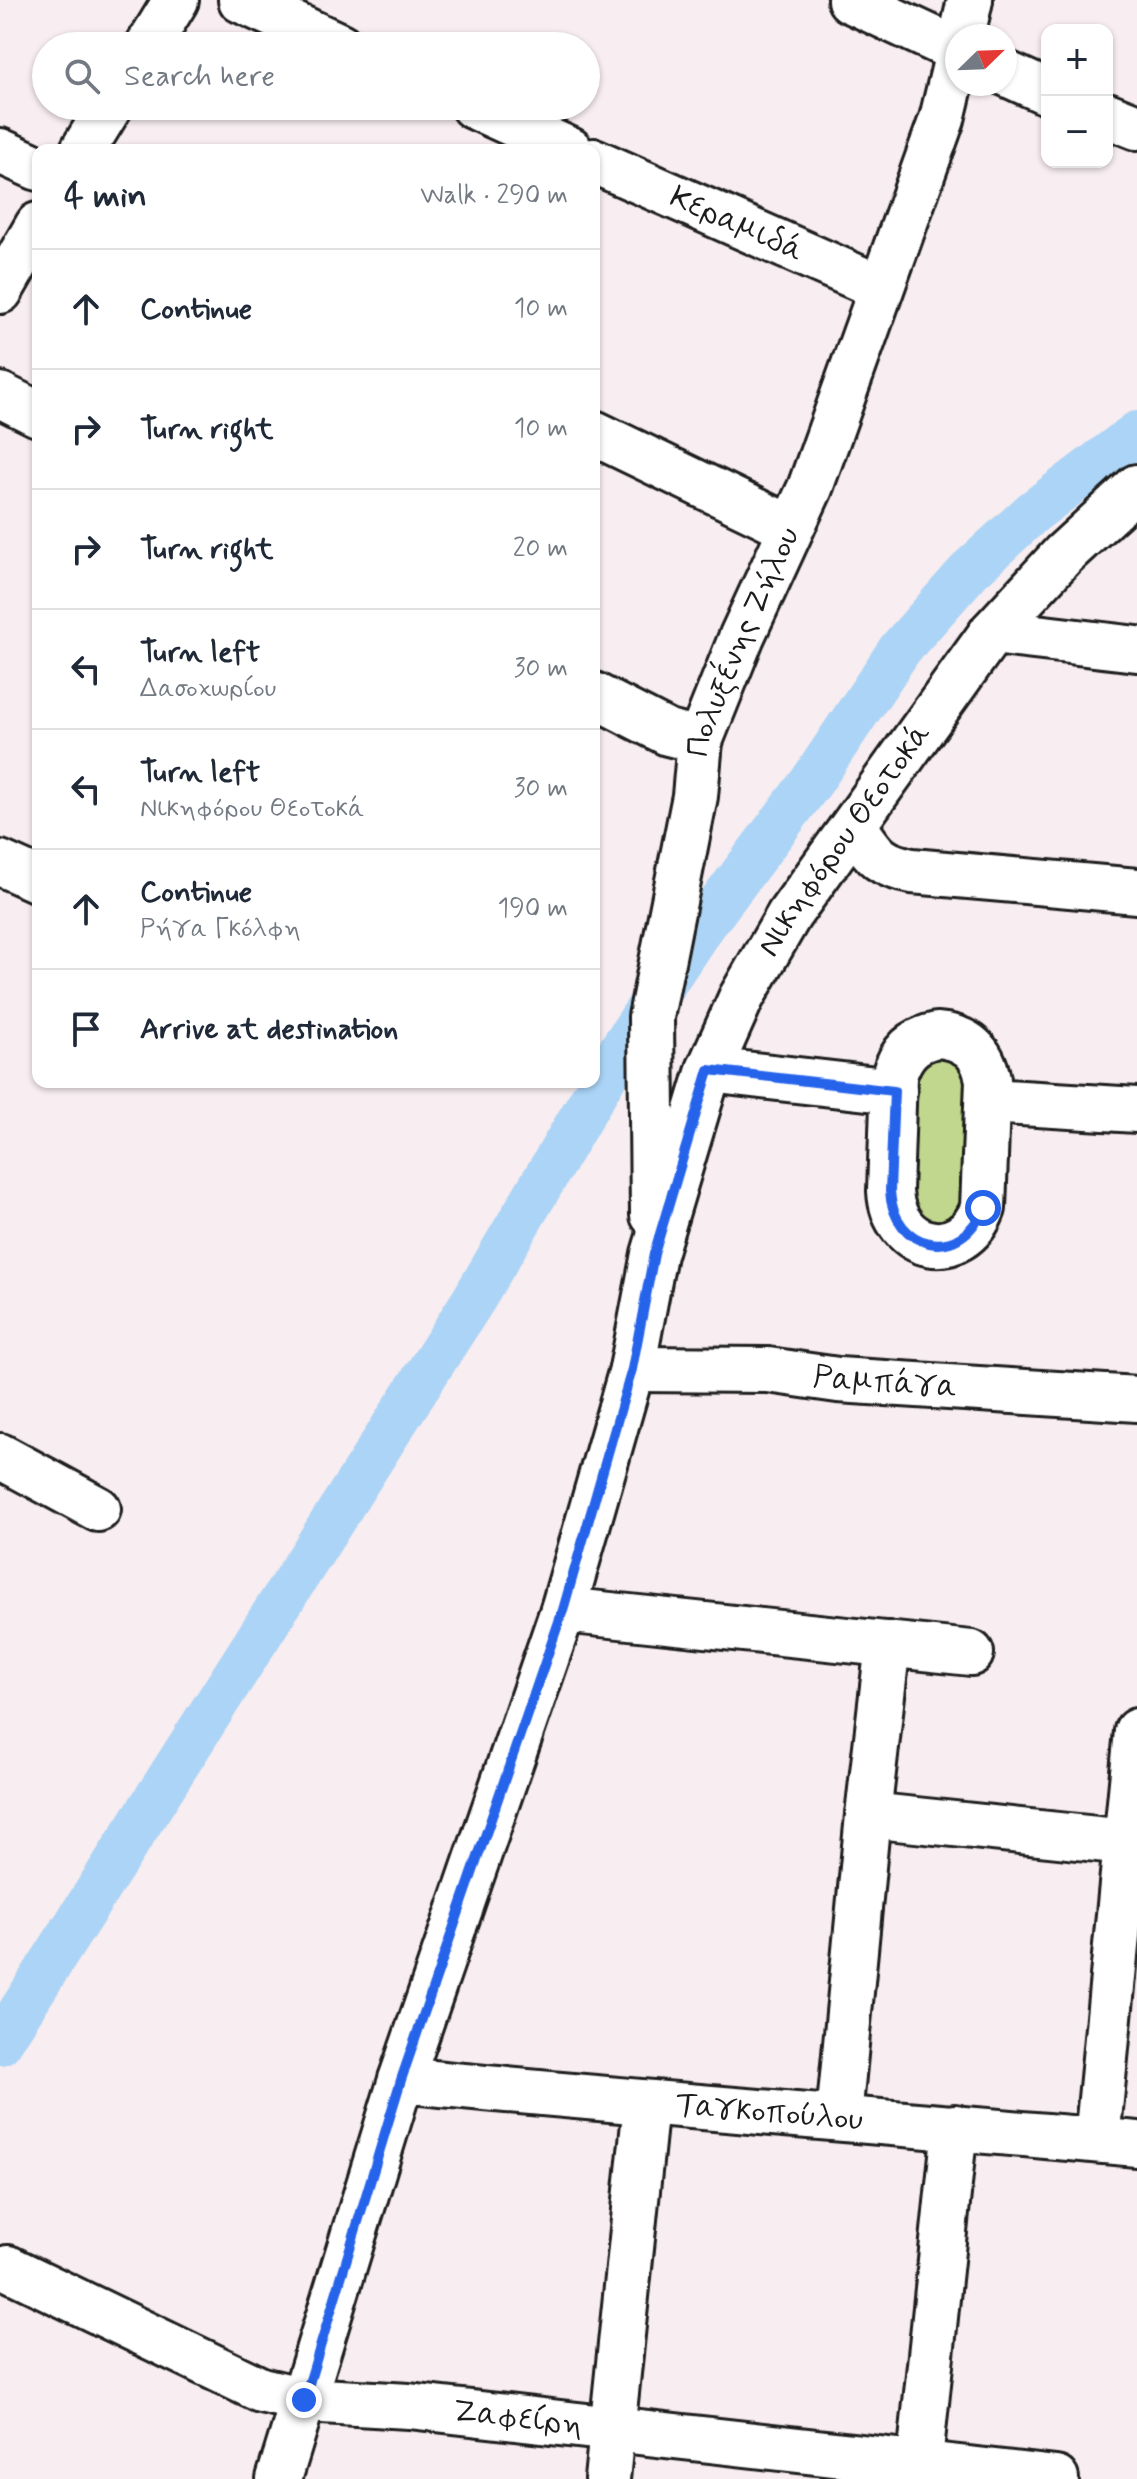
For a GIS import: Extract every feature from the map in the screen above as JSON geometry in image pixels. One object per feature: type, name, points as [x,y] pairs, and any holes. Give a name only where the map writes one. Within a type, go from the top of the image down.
[{"type":"street","points":[[157,32],[176,0]]},
{"type":"street","points":[[241,0],[310,32]]},
{"type":"street","points":[[850,0],[945,44]]},
{"type":"street","points":[[965,24],[970,0]]},
{"type":"street","points":[[1017,78],[1041,89]]},
{"type":"street","name":"Πολυξένης Ζήλου","points":[[654,1254],[651,1017],[695,796],[700,741],[719,688],[810,488],[948,96]]},
{"type":"street","points":[[1113,117],[1137,127]]},
{"type":"street","points":[[87,144],[101,120]]},
{"type":"street","points":[[504,120],[557,144]]},
{"type":"street","points":[[0,151],[32,165]]},
{"type":"street","name":"Κεραμιδά","points":[[600,164],[881,288]]},
{"type":"street","points":[[0,291],[32,235]]},
{"type":"street","points":[[0,395],[32,411]]},
{"type":"street","points":[[600,436],[791,528]]},
{"type":"street","name":"Νικηφόρου Θεοτοκά","points":[[654,1254],[709,1070],[741,998],[782,926],[992,632],[1064,554],[1137,487]]},
{"type":"street","points":[[992,632],[1137,649]]},
{"type":"street","points":[[600,698],[668,733],[700,741]]},
{"type":"street","points":[[854,826],[875,856],[889,867],[1137,891]]},
{"type":"street","points":[[0,863],[32,877]]},
{"type":"street","points":[[953,1036],[968,1043],[986,1067],[988,1101],[984,1195],[978,1221],[959,1239],[932,1244],[908,1234],[897,1222],[891,1207],[894,1091],[898,1060],[922,1038],[953,1036]]},
{"type":"street","points":[[709,1070],[894,1091]]},
{"type":"street","points":[[988,1101],[1137,1110]]},
{"type":"street","points":[[279,2479],[401,2080],[563,1610],[632,1369],[654,1254]]},
{"type":"street","name":"Ραμπάγα","points":[[632,1369],[768,1370],[838,1380],[1137,1399]]},
{"type":"street","points":[[0,1456],[98,1509]]},
{"type":"street","points":[[563,1610],[971,1653]]},
{"type":"street","points":[[839,2117],[888,1644]]},
{"type":"street","points":[[1117,2142],[1126,1842],[1137,1731]]},
{"type":"street","points":[[868,1815],[1126,1842]]},
{"type":"street","name":"Ταγκοπούλου","points":[[401,2080],[646,2104],[839,2117],[1117,2142]]},
{"type":"street","points":[[607,2479],[646,2104]]},
{"type":"street","points":[[919,2471],[955,2127]]},
{"type":"street","name":"Ζαφείρη","points":[[8,2268],[261,2390],[304,2400],[409,2406],[613,2428],[919,2471],[1056,2479]]},
{"type":"green space","points":[[945,1053],[968,1074],[963,1195],[955,1216],[929,1228],[910,1206],[915,1077],[927,1057]]},
{"type":"waterway","points":[[600,1084],[697,934],[812,781],[900,649],[971,569],[1033,512],[1137,433]]},
{"type":"waterway","points":[[0,2043],[474,1299],[598,1088]]},
{"type":"route","points":[[304,2400],[401,2080],[563,1610],[632,1369],[654,1254],[709,1070],[894,1091],[890,1191],[891,1207],[897,1222],[920,1241],[946,1243],[959,1239],[969,1231],[978,1221],[983,1208]]}]
